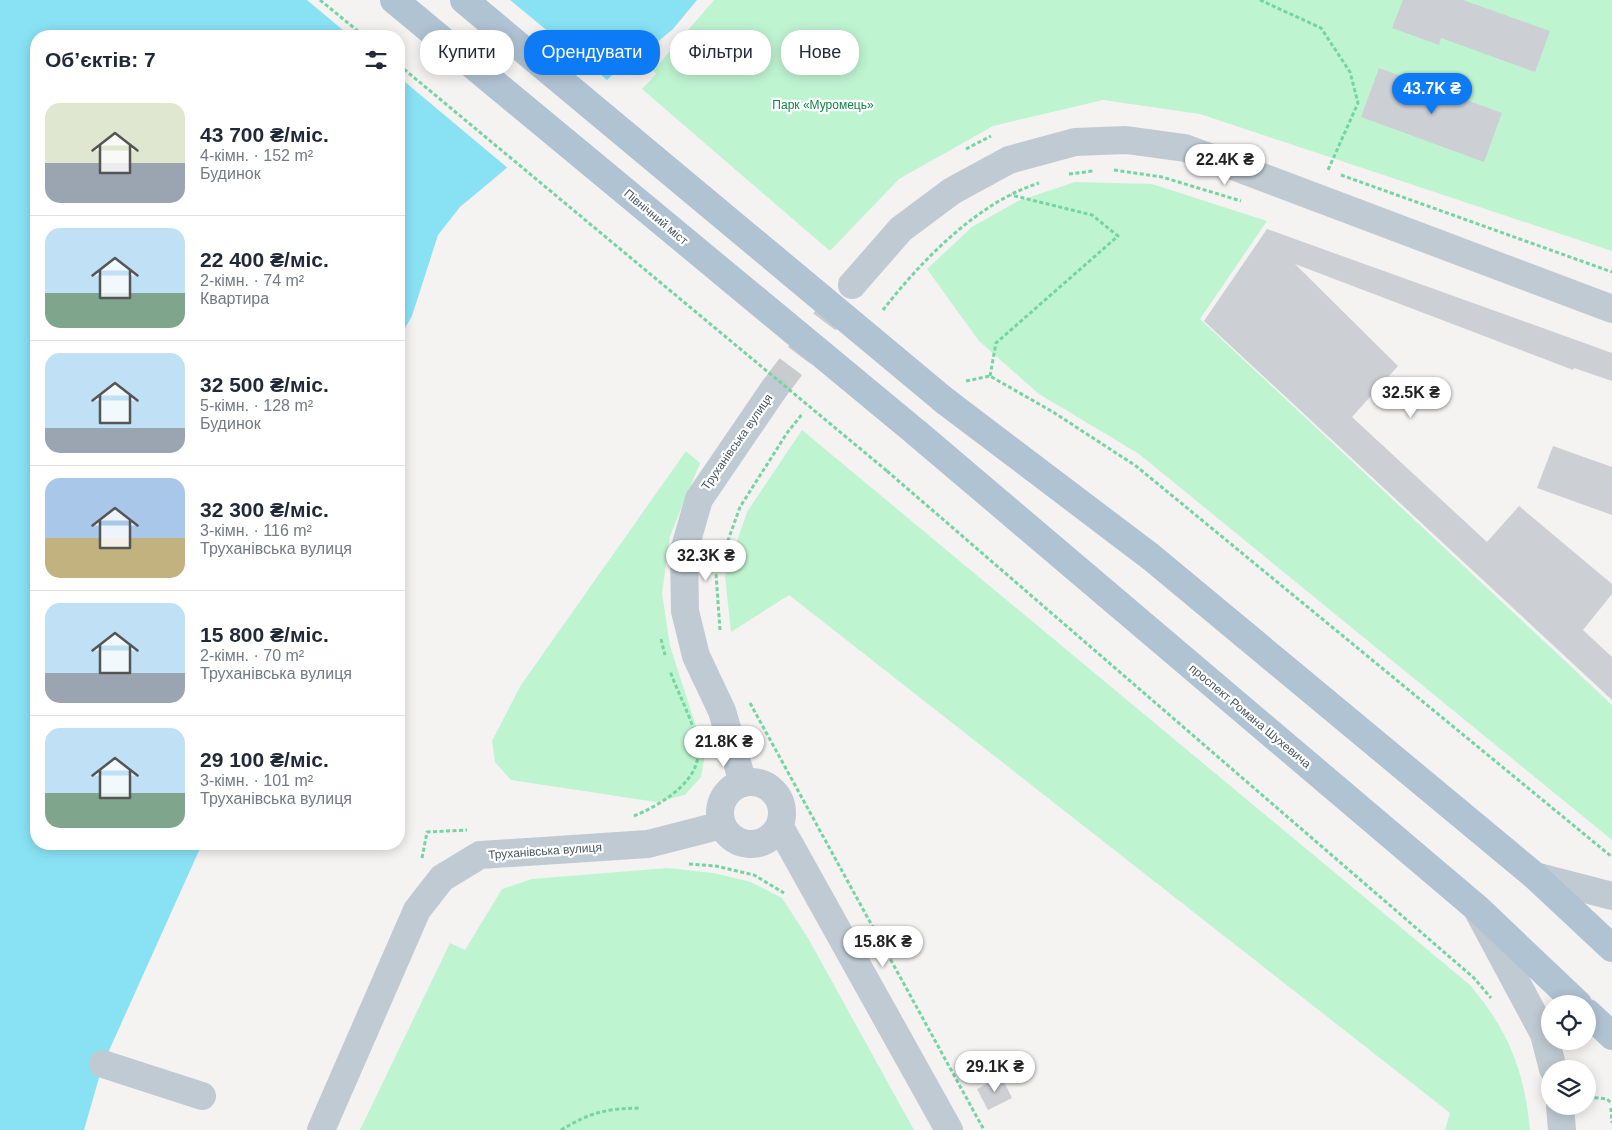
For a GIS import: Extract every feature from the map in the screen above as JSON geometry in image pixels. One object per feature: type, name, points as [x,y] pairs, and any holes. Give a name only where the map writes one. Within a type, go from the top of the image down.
[{"type":"main road","name":"Північний міст","points":[[394,0],[918,434]]},
{"type":"main road","points":[[464,0],[952,392],[1535,876],[1612,948]]},
{"type":"main road","name":"проспект Романа Шухевича","points":[[918,434],[1478,910],[1568,995]]},
{"type":"main road","points":[[1596,1021],[1612,1036]]},
{"type":"street","points":[[852,285],[901,229],[952,191],[1009,160],[1075,142],[1126,140],[1184,148],[1612,309]]},
{"type":"street","name":"Труханівська вулиця","points":[[743,783],[722,711],[696,656],[685,611],[684,550],[698,499],[774,389]]},
{"type":"street","points":[[780,827],[768,840],[750,844],[734,838],[722,825],[720,807],[723,799],[735,786],[743,783],[761,783],[775,793],[782,809],[780,827],[949,1130]]},
{"type":"street","name":"Труханівська вулиця","points":[[321,1130],[417,910],[442,878],[480,856],[648,844],[722,825]]},
{"type":"street","points":[[1535,876],[1612,896]]},
{"type":"street","points":[[1478,910],[1544,1034],[1550,1060]]},
{"type":"street","points":[[102,1064],[202,1096]]},
{"type":"street","points":[[1561,1115],[1562,1130]]},
{"type":"path","points":[[320,0],[357,30]]},
{"type":"path","points":[[1260,0],[1321,28],[1350,72],[1358,103],[1328,170]]},
{"type":"path","points":[[405,70],[887,472],[1474,978],[1494,1000]]},
{"type":"path","points":[[1107,169],[1162,177],[1251,204]]},
{"type":"path","points":[[1065,175],[1099,170]]},
{"type":"path","points":[[883,310],[908,278],[966,225],[994,204],[1027,187],[1046,181]]},
{"type":"path","points":[[990,376],[996,343],[1118,236],[1092,215],[1011,195]]},
{"type":"path","points":[[952,392],[990,376]]},
{"type":"path","points":[[990,376],[1136,466],[1612,857]]},
{"type":"path","points":[[721,637],[716,574],[740,507],[787,433],[803,413]]},
{"type":"path","points":[[661,637],[667,661]]},
{"type":"path","points":[[629,818],[651,809],[674,793],[690,776],[698,755],[691,724],[670,668]]},
{"type":"path","points":[[750,701],[984,1130]]},
{"type":"path","points":[[420,866],[427,832],[476,829]]},
{"type":"path","points":[[686,863],[716,866],[754,875],[785,894]]},
{"type":"path","points":[[1596,1098],[1607,1099],[1612,1104]]},
{"type":"path","points":[[561,1130],[581,1118],[606,1109],[639,1108]]},
{"type":"path","points":[[1611,1108],[1612,1124]]},
{"type":"green space","name":"Парк «Муромець»","points":[[714,0],[1612,0],[1612,251],[1200,114],[1103,100],[993,126],[899,179],[830,251],[642,89],[655,75],[660,75],[660,63],[670,51],[670,75],[771,75],[771,30],[688,30]]},
{"type":"green space","points":[[1075,182],[1152,184],[1267,221],[1200,319],[1612,705],[1612,840],[1139,454],[1039,394],[979,341],[927,269],[972,227],[1018,201]]},
{"type":"green space","points":[[802,430],[1470,985],[1484,1002],[1505,1035],[1524,1088],[1530,1130],[1445,1130],[1450,1113],[789,595],[731,632],[725,576],[747,512]]},
{"type":"green space","points":[[686,451],[700,463],[670,536],[662,593],[670,646],[705,754],[701,777],[685,795],[656,802],[511,780],[495,762],[492,741],[521,685]]},
{"type":"green space","points":[[667,868],[714,873],[751,882],[782,898],[808,938],[914,1130],[360,1130],[450,943],[465,950],[502,889],[532,879]]},
{"type":"water","points":[[0,0],[697,0],[673,29],[660,40],[660,30],[524,30],[524,75],[618,75],[460,207],[438,235],[412,316],[405,328],[405,30],[30,30],[30,850],[199,850],[103,1064],[84,1130],[0,1130]]},
{"type":"pier","points":[[307,0],[510,0],[546,30],[524,30],[524,75],[601,75],[607,80],[612,75],[620,76],[509,169],[405,82],[405,30],[343,30]]},
{"type":"building","points":[[1403,0],[1463,0],[1550,31],[1535,72],[1441,38],[1439,45],[1392,28]]},
{"type":"building","points":[[1379,68],[1502,113],[1484,162],[1361,117]]},
{"type":"building","points":[[1267,229],[1612,353],[1612,381],[1574,368],[1573,370],[1295,264],[1398,366],[1352,417],[1487,542],[1519,506],[1612,584],[1612,594],[1583,630],[1612,657],[1612,700],[1204,321]]},
{"type":"building","points":[[1553,446],[1612,467],[1612,515],[1537,488]]},
{"type":"building","points":[[1001,1076],[1012,1098],[988,1110],[977,1089]]},
{"type":"tunnel","points":[[774,389],[852,285]]}]
